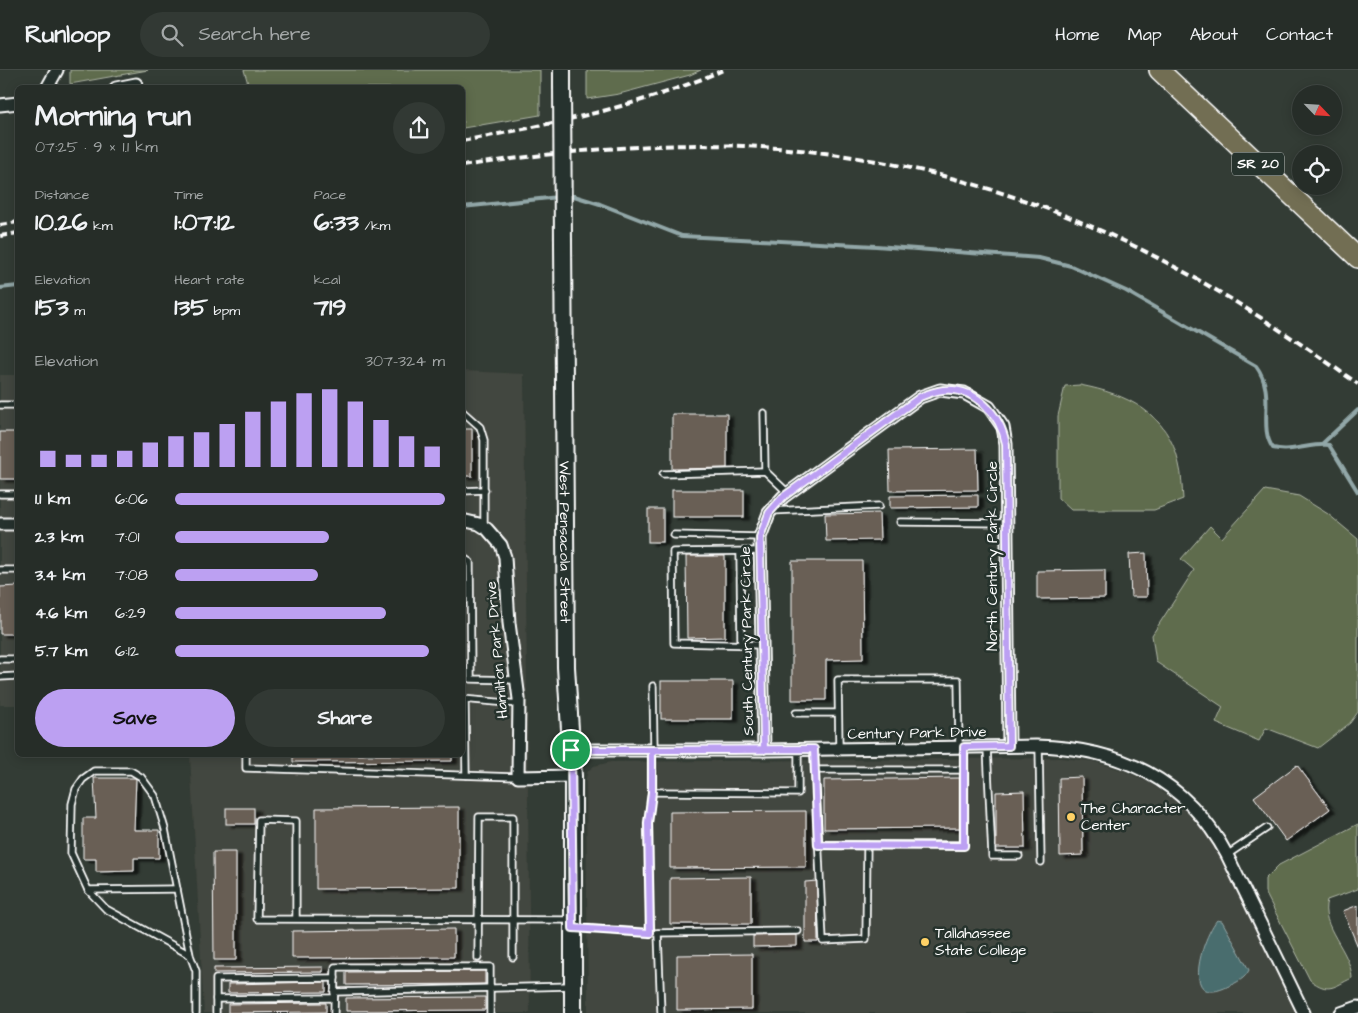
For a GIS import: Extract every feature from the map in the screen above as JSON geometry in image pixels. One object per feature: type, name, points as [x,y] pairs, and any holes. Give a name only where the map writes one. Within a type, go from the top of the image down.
[{"type":"main road","name":"SR 20","points":[[1159,70],[1358,258]]},
{"type":"main road","name":"West Pensacola Street","points":[[562,78],[566,667],[573,776],[573,1013]]},
{"type":"street","points":[[49,85],[57,70]]},
{"type":"street","points":[[131,85],[136,84]]},
{"type":"street","points":[[0,105],[15,103]]},
{"type":"street","name":"North Century Park Circle","points":[[788,493],[920,397],[940,390],[956,391],[976,398],[989,408],[1003,427],[1006,444],[1009,746]]},
{"type":"street","points":[[772,509],[788,493]]},
{"type":"street","name":"South Century Park Circle","points":[[764,750],[760,537],[772,509]]},
{"type":"street","points":[[465,521],[484,527]]},
{"type":"street","points":[[0,524],[15,524]]},
{"type":"street","name":"Hamilton Park Drive","points":[[484,527],[496,537],[505,557],[509,623],[519,704],[518,777]]},
{"type":"street","name":"Century Park Drive","points":[[571,750],[798,750],[1038,746],[1071,748],[1118,758],[1152,775],[1172,788],[1200,816],[1227,855],[1304,1013]]},
{"type":"street","points":[[518,777],[573,776]]},
{"type":"street","points":[[1341,1013],[1358,1006]]},
{"type":"lane","points":[[0,405],[15,405]]},
{"type":"lane","points":[[764,413],[765,471],[788,493]]},
{"type":"lane","points":[[465,414],[480,427],[484,440],[484,527]]},
{"type":"lane","points":[[663,474],[765,471]]},
{"type":"lane","points":[[465,491],[484,490]]},
{"type":"lane","points":[[0,494],[15,494]]},
{"type":"lane","points":[[772,509],[879,506]]},
{"type":"lane","points":[[900,522],[1007,523]]},
{"type":"lane","points":[[674,535],[760,537]]},
{"type":"lane","points":[[760,551],[673,552],[674,643],[762,645]]},
{"type":"lane","points":[[740,552],[741,645]]},
{"type":"lane","points":[[465,559],[470,562],[471,679],[517,680]]},
{"type":"lane","points":[[0,570],[15,570]]},
{"type":"lane","points":[[0,659],[15,659]]},
{"type":"lane","points":[[0,677],[15,676]]},
{"type":"lane","points":[[818,845],[964,846],[964,770],[958,680],[838,680],[839,749]]},
{"type":"lane","points":[[650,933],[648,823],[652,792],[653,686]]},
{"type":"lane","points":[[465,698],[519,704]]},
{"type":"lane","points":[[796,713],[838,713]]},
{"type":"lane","points":[[465,736],[466,775]]},
{"type":"lane","points":[[987,746],[992,856],[1019,856]]},
{"type":"lane","points":[[1038,746],[1041,862]]},
{"type":"lane","points":[[814,749],[823,941],[866,939],[866,845]]},
{"type":"lane","points":[[652,792],[798,793],[798,750]]},
{"type":"lane","points":[[246,757],[246,768],[518,777]]},
{"type":"lane","points":[[190,955],[106,908],[88,890],[71,853],[72,804],[76,790],[84,779],[99,769],[131,771],[141,776],[155,796],[165,829],[190,955],[196,971],[196,1013]]},
{"type":"lane","points":[[815,770],[964,770]]},
{"type":"lane","points":[[478,958],[478,817],[513,817],[513,957]]},
{"type":"lane","points":[[296,919],[296,821],[259,820],[256,919],[513,920],[573,924],[650,933],[798,931]]},
{"type":"lane","points":[[1227,855],[1267,828]]},
{"type":"lane","points":[[88,890],[177,889]]},
{"type":"lane","points":[[658,933],[661,1013]]},
{"type":"lane","points":[[334,1013],[335,967],[490,967],[490,1013]]},
{"type":"lane","points":[[216,1013],[216,979],[334,978]]},
{"type":"lane","points":[[216,999],[573,986]]},
{"type":"shaded area","points":[[465,371],[524,374],[530,1013],[204,1013],[190,757],[465,757]]},
{"type":"shaded area","points":[[0,375],[15,375],[15,705],[0,705]]},
{"type":"shaded area","name":"Tallahassee State College","points":[[1060,758],[1092,761],[1125,771],[1150,783],[1179,804],[1214,842],[1299,1013],[588,1013],[586,778],[588,771],[594,766],[611,762]]},
{"type":"green space","points":[[70,70],[148,70],[70,84]]},
{"type":"green space","points":[[244,70],[540,70],[540,115],[465,128],[465,85],[248,85]]},
{"type":"green space","points":[[587,70],[701,70],[690,75],[619,94],[587,99]]},
{"type":"green space","points":[[1080,385],[1114,394],[1129,401],[1143,409],[1166,431],[1174,446],[1180,468],[1183,499],[1154,510],[1071,510],[1058,498],[1058,416],[1065,386]]},
{"type":"green space","points":[[1265,490],[1299,496],[1328,514],[1358,539],[1358,712],[1350,723],[1318,748],[1266,728],[1259,741],[1216,723],[1223,707],[1156,662],[1152,635],[1194,570],[1181,559],[1210,526],[1222,538]]},
{"type":"green space","points":[[1358,824],[1358,889],[1327,900],[1326,910],[1327,920],[1347,958],[1352,978],[1331,988],[1322,987],[1310,980],[1265,892],[1265,879],[1279,865]]},
{"type":"water","points":[[1217,920],[1222,921],[1249,970],[1238,982],[1214,991],[1204,989],[1199,981],[1199,969],[1206,941]]},
{"type":"building","points":[[672,414],[727,414],[727,468],[672,469]]},
{"type":"building","points":[[465,429],[472,429],[472,476],[465,476]]},
{"type":"building","points":[[0,432],[15,432],[15,479],[0,479]]},
{"type":"building","points":[[977,449],[978,490],[890,491],[889,450]]},
{"type":"building","points":[[672,490],[744,490],[744,517],[672,517]]},
{"type":"building","points":[[978,495],[978,507],[890,508],[890,496]]},
{"type":"building","points":[[648,509],[663,509],[663,542],[648,542]]},
{"type":"building","points":[[879,513],[880,540],[826,541],[825,514]]},
{"type":"building","points":[[1146,553],[1147,597],[1131,597],[1129,554]]},
{"type":"building","points":[[686,556],[725,556],[725,637],[687,638]]},
{"type":"building","points":[[792,561],[862,561],[863,659],[826,660],[826,700],[792,700]]},
{"type":"building","points":[[1105,570],[1105,598],[1037,599],[1037,571]]},
{"type":"building","points":[[15,586],[15,634],[0,634],[0,587]]},
{"type":"building","points":[[661,681],[733,681],[733,719],[661,719]]},
{"type":"building","points":[[293,757],[452,757],[452,761],[293,762]]},
{"type":"building","points":[[1297,765],[1330,809],[1286,841],[1254,797]]},
{"type":"building","name":"The Character Center","points":[[1082,777],[1083,855],[1060,856],[1059,778]]},
{"type":"building","points":[[94,778],[136,778],[134,830],[159,830],[159,858],[134,858],[134,871],[96,872],[96,859],[83,859],[83,818],[96,818]]},
{"type":"building","points":[[960,778],[960,828],[824,829],[824,780]]},
{"type":"building","points":[[1024,791],[1025,848],[996,848],[996,792]]},
{"type":"building","points":[[459,807],[459,888],[316,889],[316,808]]},
{"type":"building","points":[[226,808],[254,808],[254,824],[226,824]]},
{"type":"building","points":[[806,811],[806,867],[670,868],[670,812]]},
{"type":"building","points":[[213,852],[236,852],[236,960],[214,960]]},
{"type":"building","points":[[751,877],[751,924],[670,924],[670,878]]},
{"type":"building","points":[[817,881],[818,942],[805,942],[805,882]]},
{"type":"building","points":[[1358,905],[1358,947],[1343,911]]},
{"type":"building","points":[[454,929],[454,957],[292,958],[292,931]]},
{"type":"building","points":[[797,935],[797,946],[753,947],[753,936]]},
{"type":"building","points":[[752,954],[752,1009],[677,1010],[677,955]]},
{"type":"building","points":[[323,967],[323,972],[214,973],[214,968]]},
{"type":"building","points":[[485,971],[485,984],[346,985],[346,972]]},
{"type":"building","points":[[326,982],[326,992],[228,993],[228,984]]},
{"type":"building","points":[[485,997],[485,1010],[346,1011],[346,998]]},
{"type":"building","points":[[326,1003],[326,1012],[228,1013],[228,1004]]},
{"type":"waterway","points":[[566,196],[574,196],[600,204],[682,236],[876,246],[1039,258],[1071,266],[1126,291],[1256,366],[1265,388],[1267,430],[1273,448],[1287,449],[1329,445],[1358,492]]},
{"type":"waterway","points":[[465,207],[559,197]]},
{"type":"waterway","points":[[0,288],[15,286]]},
{"type":"waterway","points":[[1322,444],[1358,410]]},
{"type":"railway","points":[[465,140],[595,113],[660,94],[723,70]]},
{"type":"railway","points":[[465,166],[532,156],[603,149],[708,145],[799,150],[854,157],[910,168],[1018,198],[1071,218],[1123,241],[1221,293],[1290,337],[1358,384]]},
{"type":"railway","points":[[0,225],[15,222]]},
{"type":"railway","points":[[0,236],[15,234]]},
{"type":"place","name":"The Character Center","points":[[1071,817]]},
{"type":"place","name":"Tallahassee State College","points":[[925,942]]},
{"type":"route","points":[[571,750],[573,776],[573,928],[650,933],[648,823],[652,792],[652,750],[764,750],[814,749],[818,845],[964,846],[964,747],[1009,746],[1006,444],[1003,427],[997,417],[976,398],[964,393],[940,390],[920,397],[783,497],[769,513],[760,537],[764,750],[571,750]]}]
